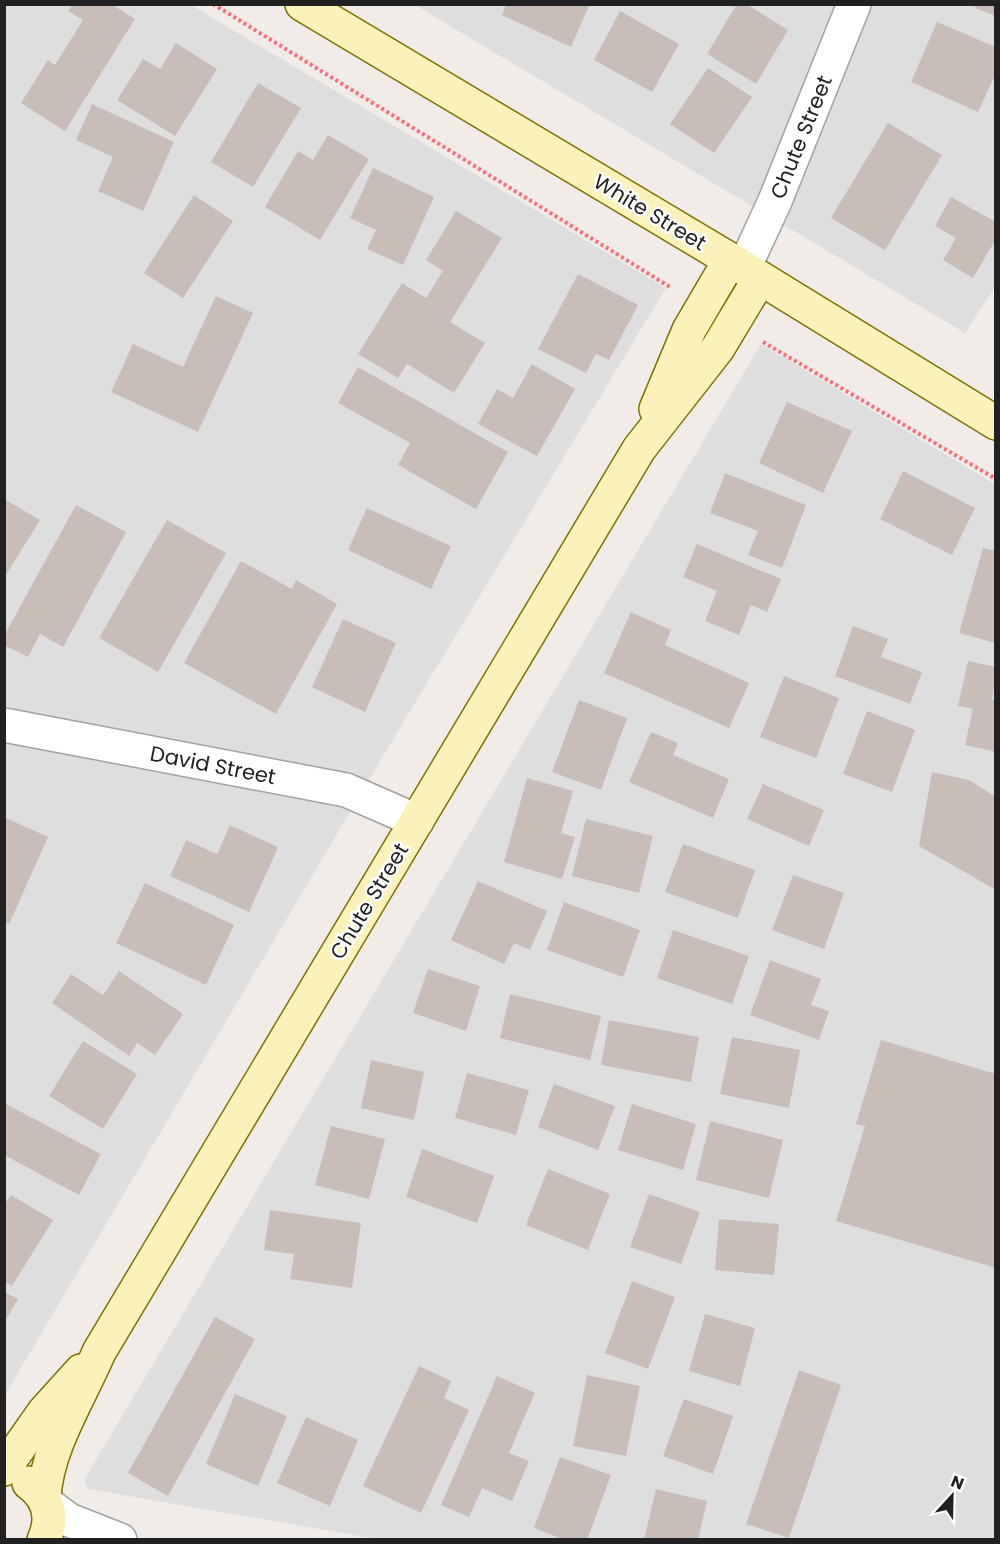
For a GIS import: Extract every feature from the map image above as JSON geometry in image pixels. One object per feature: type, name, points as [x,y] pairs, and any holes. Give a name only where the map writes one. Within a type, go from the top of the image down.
[{"type":"street","name":"White Street","points":[[302,4],[996,423]]},
{"type":"street","name":"Chute Street","points":[[44,1539],[50,1523],[45,1501],[44,1481],[51,1455],[99,1352],[639,449],[718,348],[744,269],[775,201],[854,4]]},
{"type":"street","name":"Chute Street","points":[[639,449],[689,330],[744,269]]},
{"type":"street","name":"David Street","points":[[4,724],[346,790],[417,821]]},
{"type":"street","name":"Chute Street","points":[[4,1469],[44,1412],[99,1352]]},
{"type":"street","points":[[4,1480],[17,1479],[28,1483],[45,1501],[69,1520],[120,1539]]},
{"type":"path","points":[[213,4],[671,285],[667,293]]},
{"type":"path","points":[[718,348],[744,364],[760,340],[996,479]]},
{"type":"shaded area","points":[[5,5],[191,5],[666,288],[389,746],[5,1395]]},
{"type":"shaded area","points":[[415,5],[995,5],[995,287],[965,333]]},
{"type":"shaded area","points":[[761,344],[995,484],[995,1539],[377,1539],[88,1489],[84,1480]]},
{"type":"building","points":[[73,4],[111,4],[135,19],[65,131],[21,103],[48,60],[55,65],[83,20],[68,11]]},
{"type":"building","points":[[506,4],[590,4],[571,47],[502,15]]},
{"type":"building","points":[[737,4],[746,4],[788,30],[756,84],[707,54]]},
{"type":"building","points":[[976,4],[996,4],[996,16],[975,8]]},
{"type":"building","points":[[620,11],[679,44],[652,92],[594,60]]},
{"type":"building","points":[[937,22],[996,47],[996,73],[978,112],[911,82]]},
{"type":"building","points":[[176,43],[217,69],[175,136],[117,100],[143,59],[160,69]]},
{"type":"building","points":[[708,68],[752,97],[714,153],[670,124]]},
{"type":"building","points":[[258,83],[301,108],[253,187],[211,162]]},
{"type":"building","points":[[92,104],[174,142],[143,211],[98,191],[113,157],[76,140]]},
{"type":"building","points":[[888,123],[942,155],[885,250],[831,218]]},
{"type":"building","points":[[328,135],[369,159],[320,240],[265,207],[298,151],[313,160]]},
{"type":"building","points":[[373,168],[434,197],[403,265],[367,249],[376,230],[350,218]]},
{"type":"building","points":[[194,195],[233,221],[183,298],[144,273]]},
{"type":"building","points":[[951,197],[996,222],[996,239],[973,278],[943,260],[956,238],[935,226]]},
{"type":"building","points":[[456,211],[502,238],[450,322],[485,343],[454,393],[407,364],[398,378],[358,354],[402,283],[426,298],[443,271],[426,260]]},
{"type":"building","points":[[578,274],[638,305],[609,360],[596,354],[586,373],[538,349]]},
{"type":"building","points":[[216,296],[253,313],[198,432],[111,392],[133,344],[183,367]]},
{"type":"building","points":[[532,364],[575,389],[537,456],[478,424],[497,389],[513,398]]},
{"type":"building","points":[[358,367],[508,452],[476,509],[398,465],[410,443],[338,403]]},
{"type":"building","points":[[787,402],[852,431],[823,493],[759,463]]},
{"type":"building","points":[[903,471],[975,508],[952,555],[880,519]]},
{"type":"building","points":[[725,473],[806,505],[782,568],[748,555],[758,531],[710,513]]},
{"type":"building","points":[[4,499],[40,520],[4,578]]},
{"type":"building","points":[[76,505],[126,532],[63,647],[40,634],[28,657],[4,645],[4,636]]},
{"type":"building","points":[[367,508],[451,546],[431,589],[348,550]]},
{"type":"building","points":[[167,520],[226,553],[158,672],[99,638]]},
{"type":"building","points":[[697,544],[781,579],[767,612],[751,605],[739,635],[705,621],[717,591],[683,577]]},
{"type":"building","points":[[983,548],[996,551],[996,643],[959,633]]},
{"type":"building","points":[[241,561],[292,589],[296,580],[337,604],[276,714],[184,663]]},
{"type":"building","points":[[631,612],[671,630],[665,645],[749,683],[729,728],[604,673]]},
{"type":"building","points":[[343,619],[396,643],[365,712],[312,687]]},
{"type":"building","points":[[853,626],[888,639],[881,657],[922,672],[910,704],[835,676]]},
{"type":"building","points":[[968,661],[996,667],[992,700],[996,700],[996,752],[965,745],[973,709],[958,706]]},
{"type":"building","points":[[784,676],[839,698],[816,758],[760,737]]},
{"type":"building","points":[[579,700],[627,718],[601,790],[552,772]]},
{"type":"building","points":[[867,711],[915,730],[892,792],[843,774]]},
{"type":"building","points":[[651,732],[678,743],[673,755],[729,779],[713,818],[629,782]]},
{"type":"building","points":[[932,772],[969,780],[996,797],[996,890],[919,846]]},
{"type":"building","points":[[527,778],[573,791],[561,833],[575,837],[562,879],[504,862]]},
{"type":"building","points":[[763,784],[824,810],[809,846],[747,819]]},
{"type":"building","points":[[4,817],[48,837],[9,924],[4,922]]},
{"type":"building","points":[[586,819],[653,836],[639,893],[572,876]]},
{"type":"building","points":[[230,825],[278,847],[249,912],[170,876],[186,840],[217,854]]},
{"type":"building","points":[[683,844],[755,870],[738,918],[665,892]]},
{"type":"building","points":[[793,875],[844,893],[824,949],[772,930]]},
{"type":"building","points":[[478,881],[547,911],[530,950],[514,943],[504,964],[451,940]]},
{"type":"building","points":[[145,883],[234,925],[206,985],[116,943]]},
{"type":"building","points":[[564,902],[640,930],[623,977],[547,950]]},
{"type":"building","points":[[673,930],[749,956],[732,1004],[657,978]]},
{"type":"building","points":[[770,960],[821,979],[811,1005],[829,1011],[819,1040],[750,1015]]},
{"type":"building","points":[[428,969],[480,986],[466,1031],[413,1013]]},
{"type":"building","points":[[119,971],[183,1014],[155,1055],[137,1043],[129,1056],[52,1003],[71,974],[103,995]]},
{"type":"building","points":[[510,994],[601,1016],[590,1060],[500,1038]]},
{"type":"building","points":[[609,1020],[699,1037],[691,1082],[601,1065]]},
{"type":"building","points":[[732,1037],[800,1050],[789,1108],[720,1094]]},
{"type":"building","points":[[881,1040],[996,1074],[996,1268],[836,1221],[865,1126],[856,1124]]},
{"type":"building","points":[[83,1041],[137,1074],[103,1129],[49,1096]]},
{"type":"building","points":[[371,1060],[424,1072],[414,1120],[361,1108]]},
{"type":"building","points":[[467,1073],[529,1090],[516,1135],[455,1118]]},
{"type":"building","points":[[554,1084],[615,1106],[598,1150],[538,1127]]},
{"type":"building","points":[[4,1103],[101,1154],[79,1195],[4,1155]]},
{"type":"building","points":[[632,1104],[696,1124],[683,1170],[618,1150]]},
{"type":"building","points":[[710,1121],[783,1140],[769,1198],[696,1180]]},
{"type":"building","points":[[331,1126],[385,1139],[369,1199],[315,1185]]},
{"type":"building","points":[[422,1149],[494,1176],[477,1223],[406,1197]]},
{"type":"building","points":[[548,1169],[610,1194],[588,1250],[526,1225]]},
{"type":"building","points":[[649,1194],[700,1212],[681,1264],[630,1247]]},
{"type":"building","points":[[11,1195],[53,1220],[12,1286],[4,1281],[4,1205]]},
{"type":"building","points":[[270,1210],[361,1223],[352,1288],[290,1279],[294,1254],[264,1250]]},
{"type":"building","points":[[719,1219],[779,1224],[774,1275],[715,1270]]},
{"type":"building","points":[[632,1281],[675,1297],[648,1369],[605,1353]]},
{"type":"building","points":[[4,1292],[18,1299],[4,1323]]},
{"type":"building","points":[[705,1314],[755,1328],[740,1386],[689,1371]]},
{"type":"building","points":[[215,1317],[255,1339],[168,1496],[128,1473]]},
{"type":"building","points":[[419,1366],[451,1381],[444,1398],[469,1410],[421,1513],[363,1486]]},
{"type":"building","points":[[799,1370],[841,1385],[789,1538],[746,1524]]},
{"type":"building","points":[[587,1375],[640,1386],[626,1456],[573,1446]]},
{"type":"building","points":[[497,1376],[535,1393],[509,1453],[529,1461],[512,1501],[482,1488],[469,1517],[441,1505]]},
{"type":"building","points":[[235,1394],[287,1416],[258,1486],[206,1464]]},
{"type":"building","points":[[684,1399],[733,1416],[713,1474],[663,1456]]},
{"type":"building","points":[[306,1417],[358,1440],[330,1506],[277,1483]]},
{"type":"building","points":[[560,1457],[611,1475],[587,1540],[565,1540],[534,1528]]},
{"type":"building","points":[[656,1489],[707,1501],[698,1540],[644,1540]]}]
